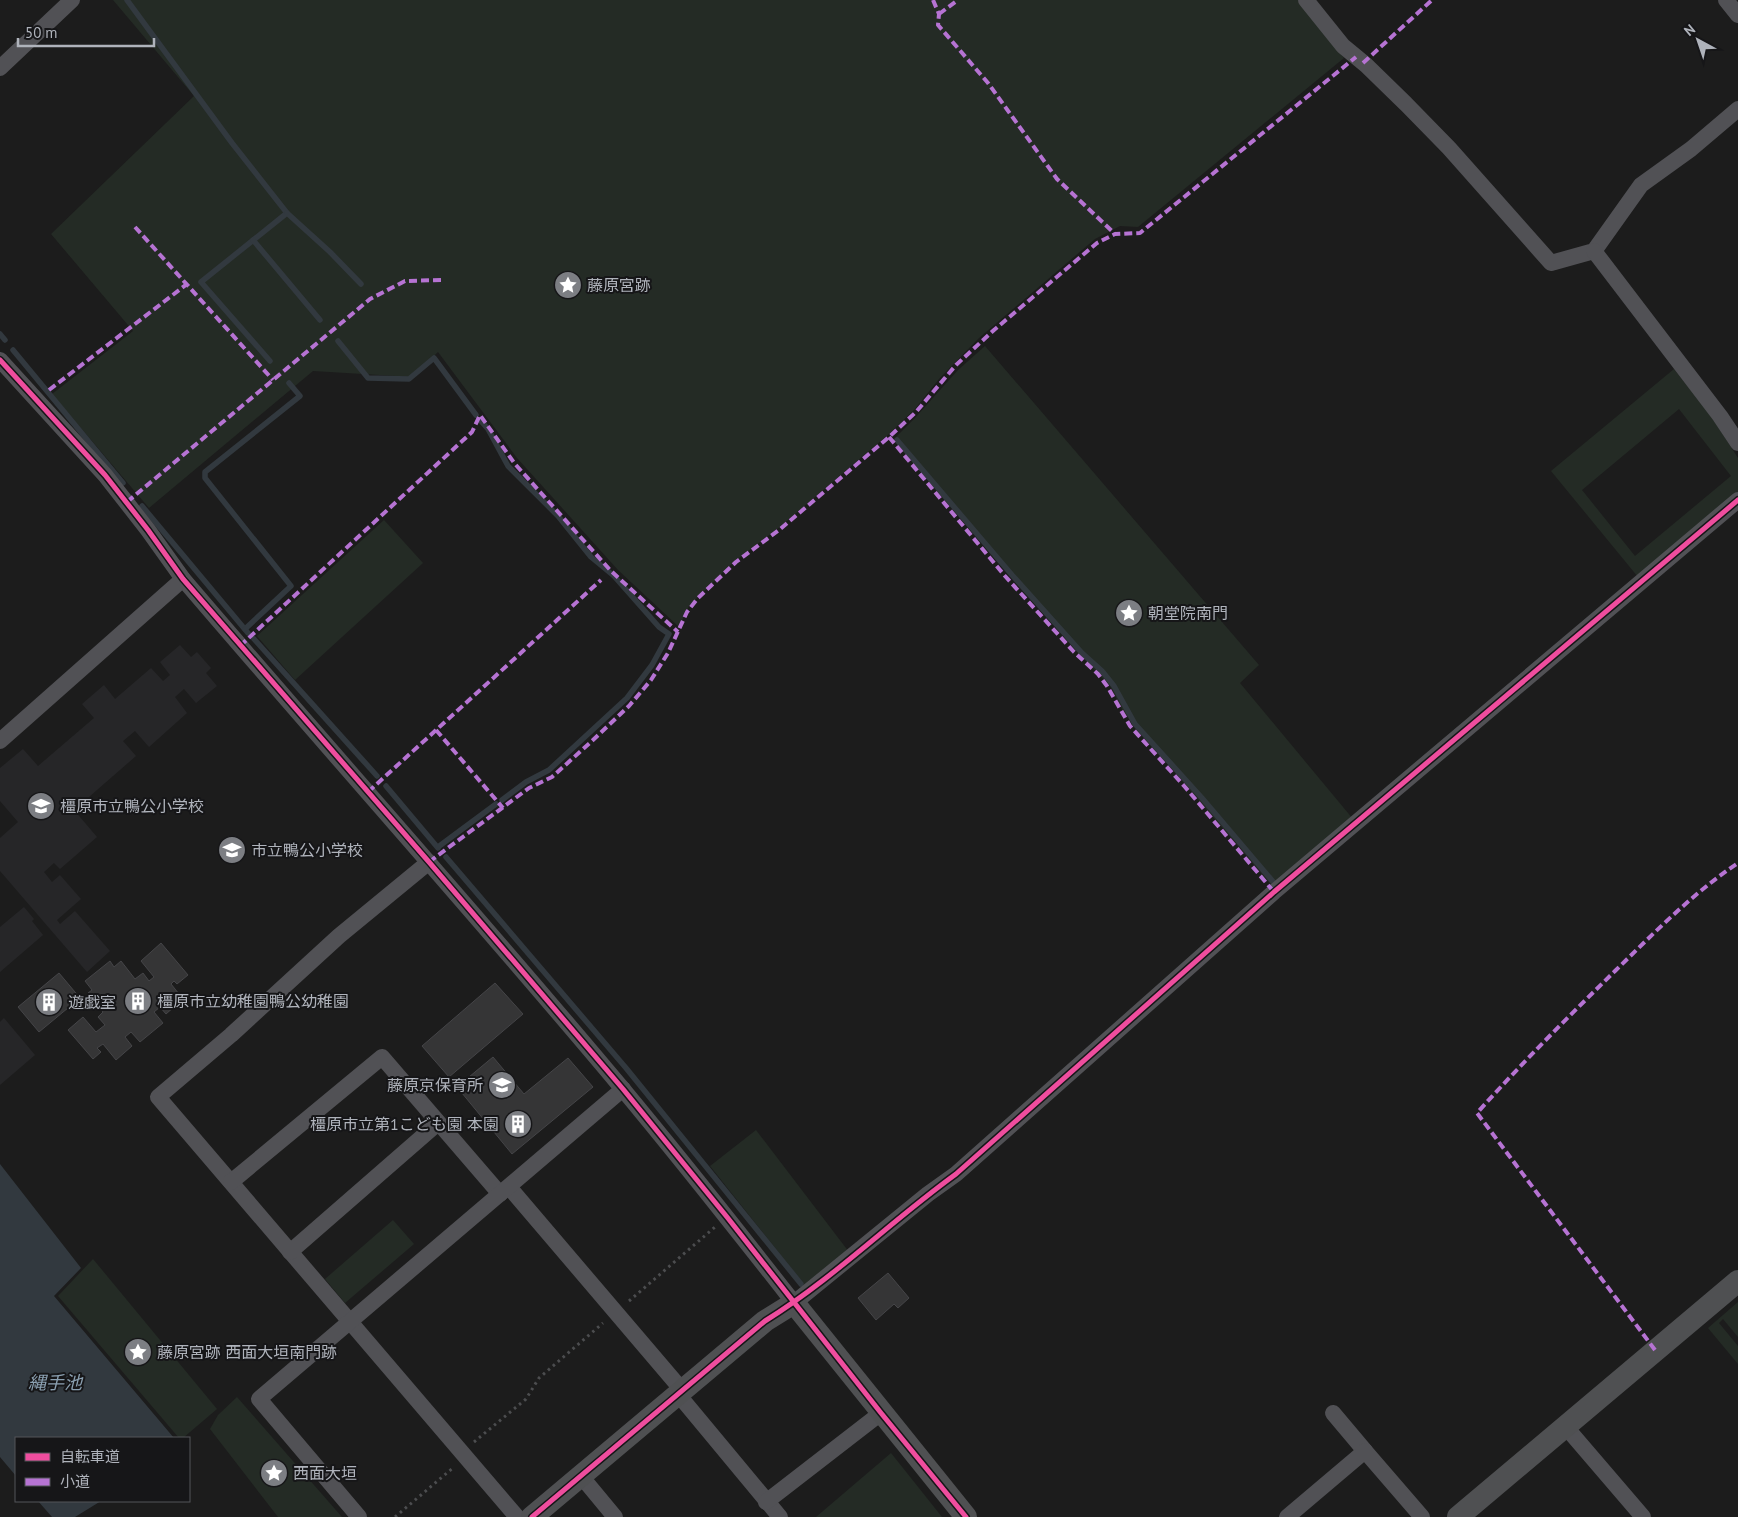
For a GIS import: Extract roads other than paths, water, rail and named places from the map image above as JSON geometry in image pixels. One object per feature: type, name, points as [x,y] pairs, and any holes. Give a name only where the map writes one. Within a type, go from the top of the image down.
[{"type":"street","points":[[0,68],[72,0]]},
{"type":"street","points":[[1306,0],[1342,46],[1366,65],[1449,148],[1550,263],[1594,251],[1641,185],[1691,149],[1738,109]]},
{"type":"street","points":[[1726,0],[1738,15]]},
{"type":"street","points":[[1594,251],[1720,416],[1738,443]]},
{"type":"street","points":[[0,360],[105,475],[183,579],[623,1089],[966,1517]]},
{"type":"street","points":[[532,1517],[765,1321],[794,1303],[928,1194],[956,1174],[1274,892],[1738,500]]},
{"type":"street","points":[[0,740],[183,579]]},
{"type":"street","points":[[429,862],[339,936],[231,1035],[158,1097],[517,1517]]},
{"type":"street","points":[[231,1182],[382,1057],[438,1123],[617,1312],[766,1502],[780,1517]]},
{"type":"street","points":[[359,1517],[259,1399],[623,1089]]},
{"type":"street","points":[[290,1252],[438,1123]]},
{"type":"street","points":[[1458,1517],[1738,1281]]},
{"type":"street","points":[[766,1502],[881,1413]]},
{"type":"street","points":[[1333,1413],[1422,1517]]},
{"type":"street","points":[[1565,1426],[1642,1517]]},
{"type":"street","points":[[1287,1517],[1365,1451]]},
{"type":"street","points":[[581,1476],[615,1517]]},
{"type":"water","name":"縄手池","points":[[0,1164],[81,1268],[54,1296],[173,1437],[15,1437],[15,1475],[0,1457]]},
{"type":"water","points":[[39,1502],[99,1502],[75,1517],[52,1517]]},
{"type":"waterway","points":[[127,0],[232,143],[287,213],[201,282],[270,361]]},
{"type":"waterway","points":[[287,213],[330,252],[361,284]]},
{"type":"waterway","points":[[253,240],[320,320]]},
{"type":"waterway","points":[[0,334],[5,340]]},
{"type":"waterway","points":[[338,341],[368,378],[409,379],[434,358],[476,415]]},
{"type":"waterway","points":[[13,350],[123,483]]},
{"type":"waterway","points":[[245,629],[291,586],[205,478],[205,472],[300,396],[289,383]]},
{"type":"waterway","points":[[480,420],[488,429],[508,466],[558,516],[591,557],[614,576],[659,627],[669,634],[652,665],[627,698],[549,770],[526,782],[502,800]]},
{"type":"waterway","points":[[897,440],[1012,575],[1082,653],[1102,671],[1114,686],[1135,724],[1202,798],[1275,884]]},
{"type":"waterway","points":[[142,506],[248,633]]},
{"type":"waterway","points":[[254,639],[377,776]]},
{"type":"waterway","points":[[386,786],[438,848]]},
{"type":"waterway","points":[[438,847],[496,804]]},
{"type":"waterway","points":[[446,857],[626,1068],[801,1284]]},
{"type":"place","name":"藤原宮跡","points":[[568,285]]},
{"type":"place","name":"朝堂院南門","points":[[1129,613]]},
{"type":"place","name":"橿原市立鴨公小学校","points":[[41,806]]},
{"type":"place","name":"市立鴨公小学校","points":[[232,850]]},
{"type":"place","name":"橿原市立幼稚園鴨公幼稚園","points":[[138,1001]]},
{"type":"place","name":"遊戯室","points":[[49,1002]]},
{"type":"place","name":"藤原京保育所","points":[[502,1085]]},
{"type":"place","name":"橿原市立第1こども園 本園","points":[[518,1124]]},
{"type":"place","name":"藤原宮跡 西面大垣南門跡","points":[[138,1352]]},
{"type":"place","name":"西面大垣","points":[[274,1473]]}]
